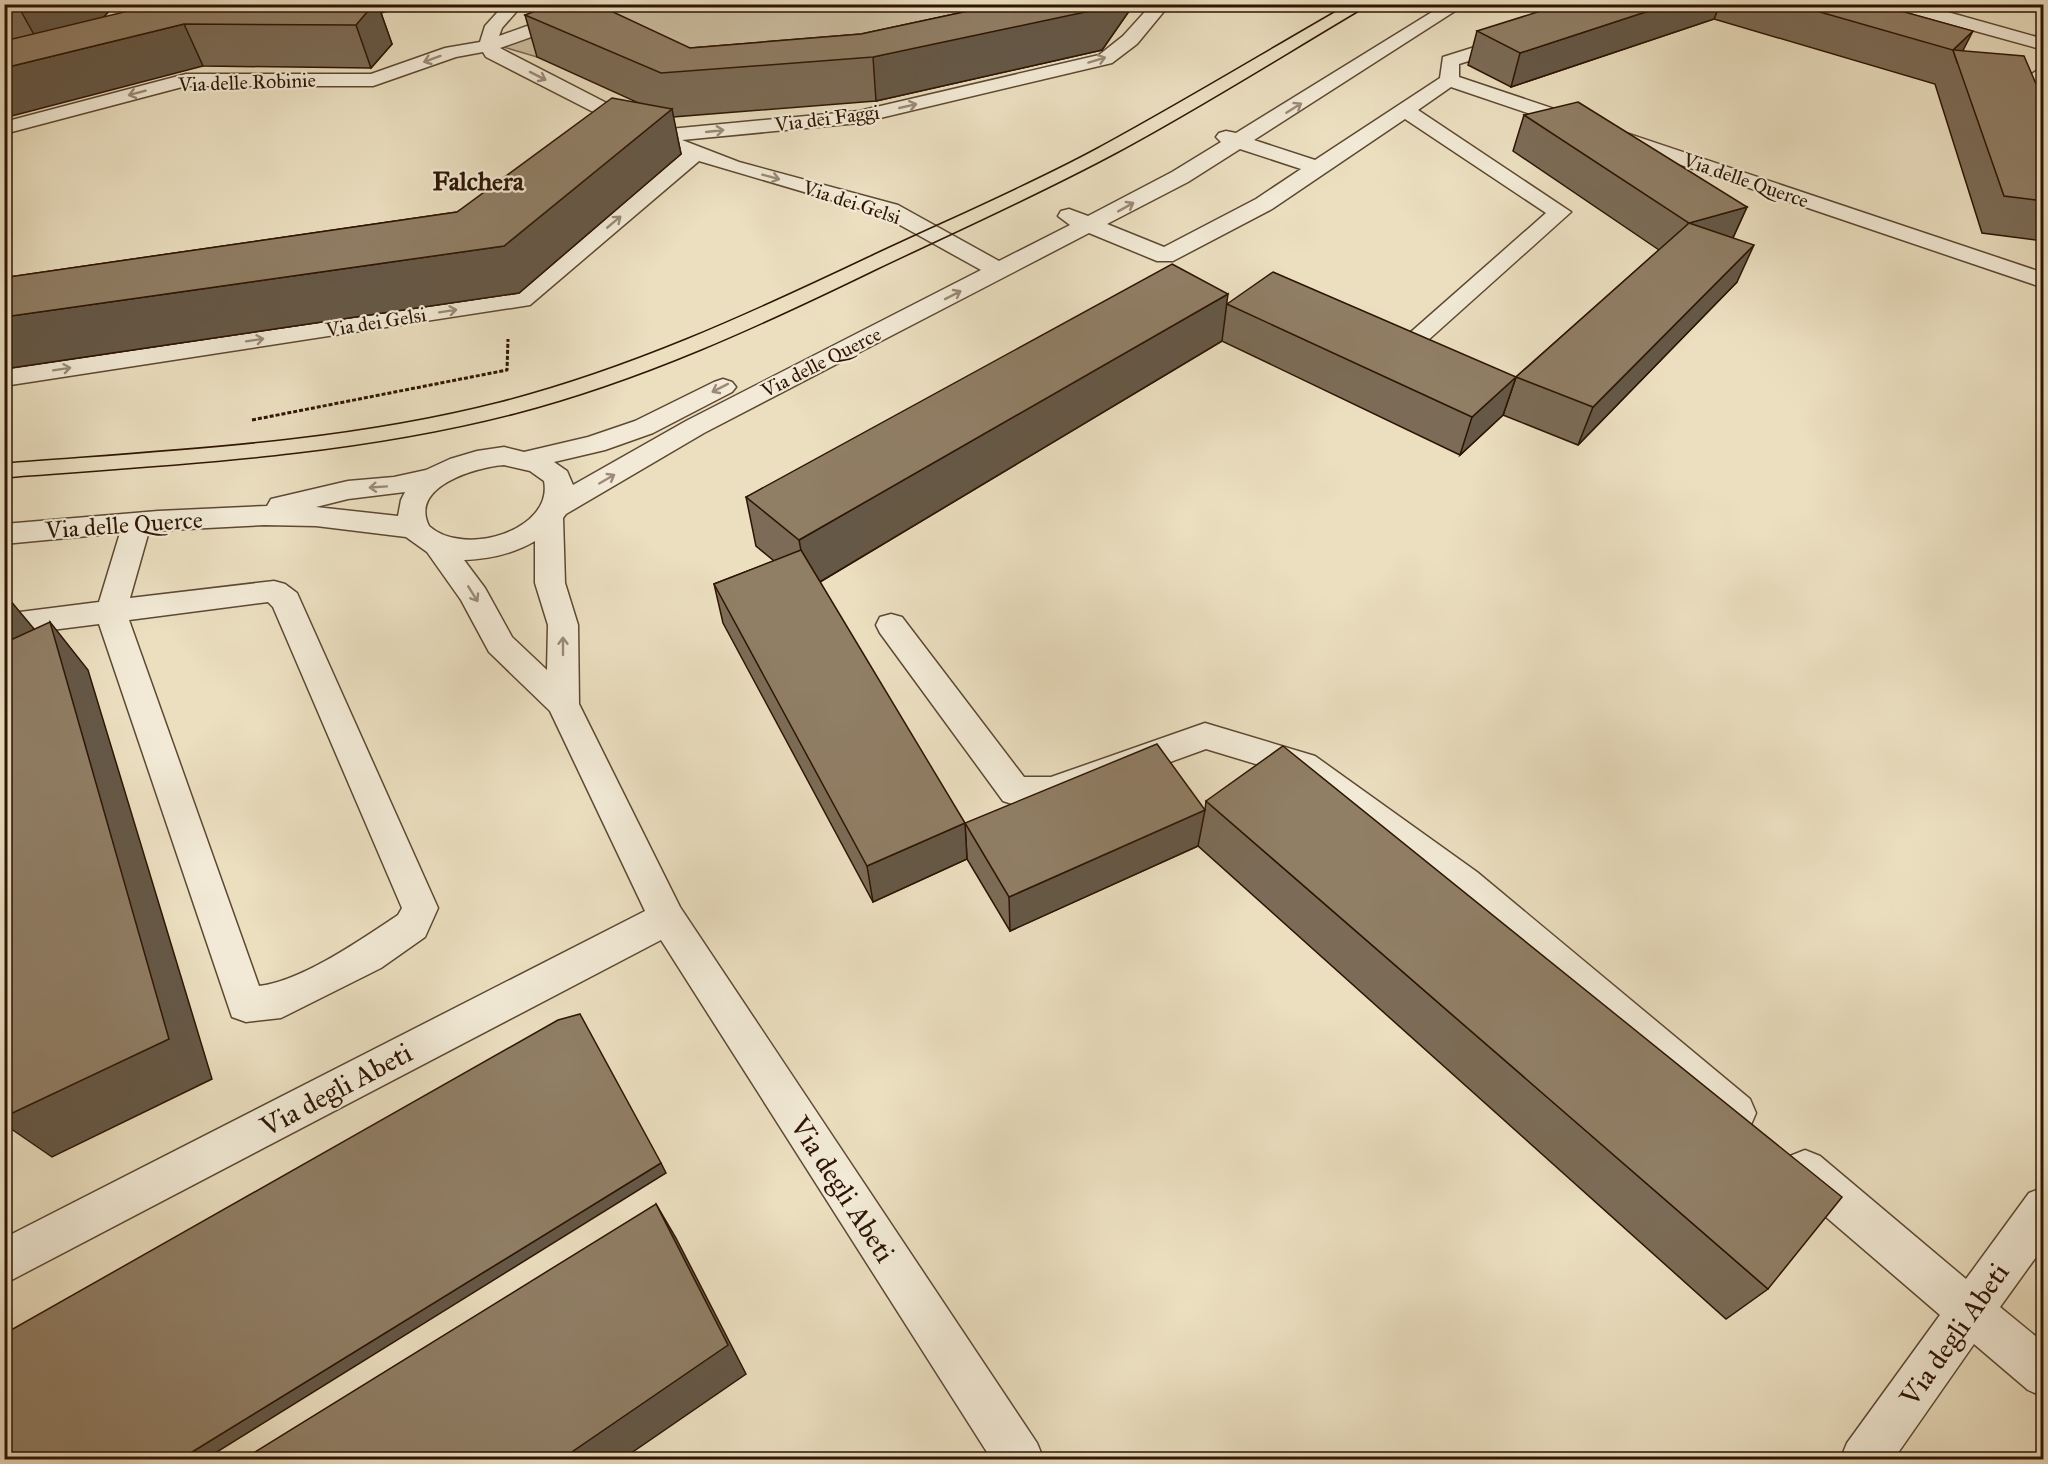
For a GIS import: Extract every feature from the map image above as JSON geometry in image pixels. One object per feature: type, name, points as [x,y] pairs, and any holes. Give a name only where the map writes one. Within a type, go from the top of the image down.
[{"type":"street","points":[[515,4],[491,28],[489,46],[493,53],[657,137]]},
{"type":"street","points":[[489,46],[607,4]]},
{"type":"street","name":"Via dei Faggi","points":[[657,137],[858,117],[1105,59],[1130,40],[1162,4]]},
{"type":"street","points":[[1898,4],[2043,45]]},
{"type":"street","name":"Via delle Querce","points":[[529,459],[595,444],[644,427],[989,266],[1091,226],[1446,5]]},
{"type":"street","points":[[1069,216],[1166,256],[1264,204],[1449,80],[1450,62],[1527,37]]},
{"type":"street","name":"Via delle Robinie","points":[[4,128],[186,80],[373,80],[452,52],[489,46]]},
{"type":"street","points":[[2023,88],[2043,72]]},
{"type":"street","points":[[2004,76],[2023,88],[2033,107]]},
{"type":"street","name":"Via delle Querce","points":[[1449,80],[2043,280]]},
{"type":"street","points":[[1405,110],[1560,212],[1407,346]]},
{"type":"street","name":"Via dei Gelsi","points":[[657,137],[732,166],[890,210],[989,266]]},
{"type":"street","points":[[1229,138],[1318,168]]},
{"type":"street","name":"Via delle Querce","points":[[552,513],[694,428],[989,266],[1069,216],[1158,170],[1229,138]]},
{"type":"street","name":"Via dei Gelsi","points":[[4,378],[522,300],[696,153]]},
{"type":"street","points":[[504,456],[529,459],[545,465],[557,476],[561,490],[552,513],[530,534],[508,544],[482,550],[457,550],[427,538],[412,523],[410,506],[435,477],[480,458],[504,456]]},
{"type":"street","name":"Via delle Querce","points":[[243,516],[348,490],[394,486],[435,477]]},
{"type":"street","name":"Via degli Abeti","points":[[552,513],[550,583],[563,625],[563,704]]},
{"type":"street","name":"Via delle Querce","points":[[4,534],[243,516],[387,523],[427,538]]},
{"type":"street","points":[[4,625],[111,613],[274,591],[286,601],[420,909],[412,926],[368,956],[281,1001],[246,1005],[111,613],[137,524]]},
{"type":"street","name":"Via degli Abeti","points":[[427,538],[474,595],[500,644],[563,704],[667,918],[1020,1460]]},
{"type":"street","points":[[891,625],[1016,791],[1052,791],[1205,736],[1303,765],[1464,883],[2043,1374]]},
{"type":"street","name":"Via degli Abeti","points":[[4,1262],[667,918]]},
{"type":"street","name":"Via degli Abeti","points":[[1864,1460],[2043,1208]]},
{"type":"path","points":[[252,420],[507,370],[508,302]]},
{"type":"shaded area","points":[[625,5],[1086,5],[857,78],[588,38],[537,57],[500,46]]},
{"type":"building","points":[[157,4],[374,4],[356,25],[184,24],[4,68],[4,41]]},
{"type":"building","points":[[553,4],[596,4],[690,48],[861,34],[1001,4],[1106,4],[1104,8],[873,57],[661,73],[525,15]]},
{"type":"building","points":[[1563,4],[1670,4],[1520,53],[1477,31]]},
{"type":"building","points":[[1792,4],[1876,4],[1973,31],[1953,50]]},
{"type":"building","points":[[1953,50],[2024,56],[2043,100],[2043,201],[2004,196]]},
{"type":"building","points":[[612,98],[672,109],[504,246],[4,317],[4,273],[9,277],[457,212]]},
{"type":"building","points":[[1578,102],[1747,207],[1689,223],[1524,115]]},
{"type":"building","points":[[1689,223],[1754,245],[1593,407],[1516,377]]},
{"type":"building","points":[[1172,264],[1228,294],[799,540],[746,497]]},
{"type":"building","points":[[1273,272],[1516,377],[1472,417],[1227,304]]},
{"type":"building","points":[[801,550],[965,823],[867,866],[714,584]]},
{"type":"building","points":[[50,622],[169,1039],[4,1117],[4,643]]},
{"type":"building","points":[[1157,744],[1205,810],[1009,897],[965,823]]},
{"type":"building","points":[[1283,746],[1842,1197],[1768,1289],[1206,801]]},
{"type":"building","points":[[580,1014],[661,1163],[179,1460],[4,1460],[4,1334],[558,1020]]},
{"type":"building","points":[[656,1204],[728,1345],[560,1460],[242,1460]]},
{"type":"tram line","points":[[4,463],[191,449],[377,427],[499,402],[547,389],[641,357],[733,319],[1041,177],[1129,131],[1348,4]]},
{"type":"tram line","points":[[4,478],[197,463],[325,450],[452,429],[562,401],[609,385],[655,369],[745,331],[1058,184],[1181,117],[1371,4]]},
{"type":"district","name":"Falchera","points":[[478,181]]}]
